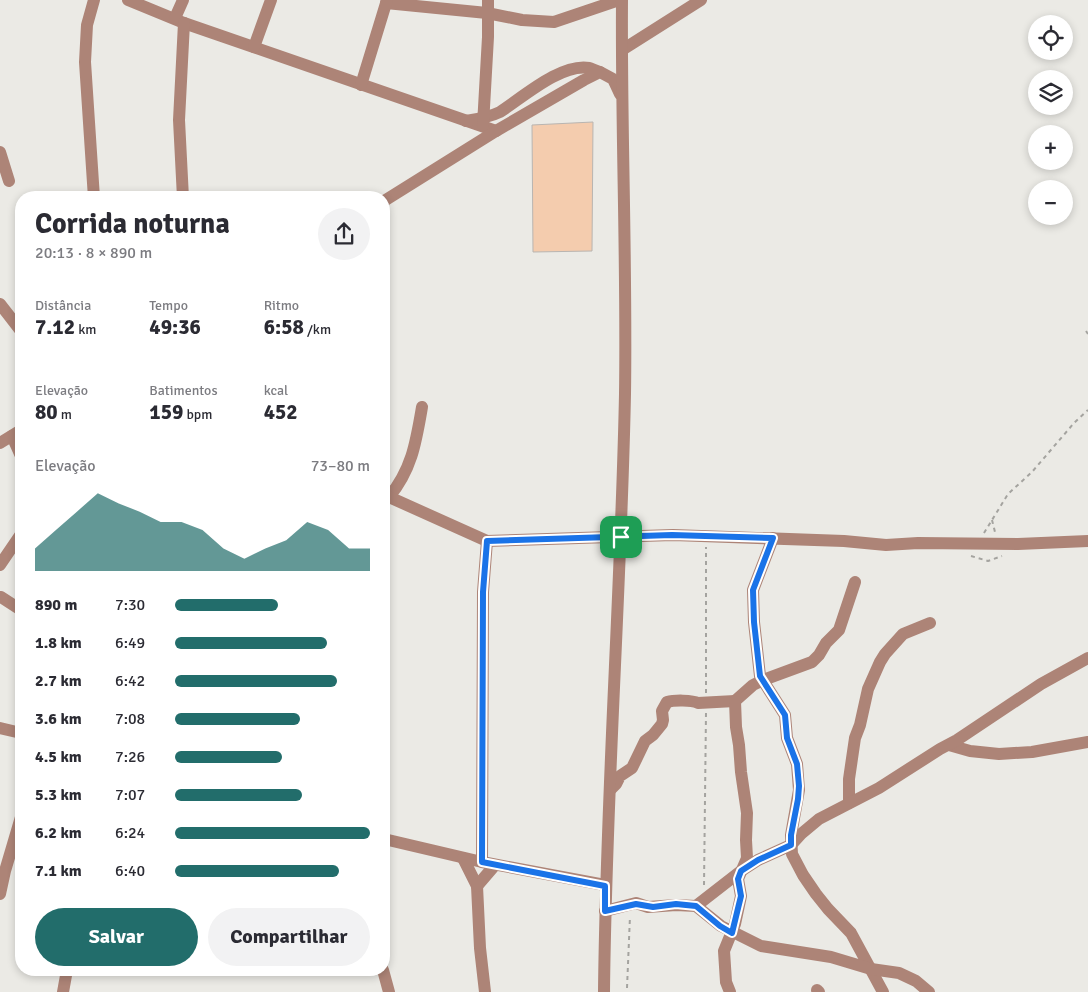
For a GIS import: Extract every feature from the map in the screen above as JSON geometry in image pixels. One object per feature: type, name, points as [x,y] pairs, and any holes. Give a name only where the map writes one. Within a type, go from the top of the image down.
[{"type":"street","points":[[94,0],[87,25],[85,62],[94,191]]},
{"type":"street","points":[[128,0],[179,21],[465,122],[483,123],[496,131]]},
{"type":"street","points":[[183,0],[179,21],[179,120],[183,191]]},
{"type":"street","points":[[254,47],[271,0]]},
{"type":"street","points":[[483,123],[488,0]]},
{"type":"street","points":[[361,85],[386,2],[488,13],[522,20],[554,22],[621,0],[625,392],[621,537],[605,886],[604,992]]},
{"type":"street","points":[[622,50],[701,0]]},
{"type":"street","points":[[483,123],[544,82],[569,70],[588,68],[613,79],[623,101]]},
{"type":"street","points":[[390,197],[554,96],[600,72]]},
{"type":"street","points":[[0,152],[9,181]]},
{"type":"street","points":[[0,304],[15,323]]},
{"type":"street","points":[[390,494],[399,484],[412,460],[422,407]]},
{"type":"street","points":[[0,443],[15,434]]},
{"type":"street","points":[[390,500],[487,541],[672,535],[844,541],[886,545],[918,543],[1018,544],[1088,541]]},
{"type":"street","points":[[773,538],[753,590],[754,627],[758,667],[762,680],[785,715],[787,738],[797,764],[799,786],[791,835],[792,854],[803,875],[828,909],[851,933],[884,992]]},
{"type":"street","points":[[482,862],[483,592],[487,541]]},
{"type":"street","points":[[0,565],[15,543]]},
{"type":"street","points":[[610,790],[620,776],[632,768],[645,741],[662,724],[662,710],[667,702],[676,700],[698,703],[735,701],[753,685],[762,680],[812,662],[826,643],[839,630],[855,582]]},
{"type":"street","points":[[0,596],[15,606]]},
{"type":"street","points":[[849,803],[849,779],[855,738],[868,689],[880,662],[904,634],[930,622]]},
{"type":"street","points":[[605,911],[631,904],[653,907],[700,903],[758,860],[791,845],[815,822],[880,788],[1042,684],[1088,658]]},
{"type":"street","points":[[730,992],[726,982],[724,955],[732,933],[741,896],[738,879],[748,858],[746,840],[747,813],[736,728],[735,701]]},
{"type":"street","points":[[0,728],[15,732]]},
{"type":"street","points":[[949,745],[970,751],[999,754],[1032,752],[1088,742]]},
{"type":"street","points":[[0,894],[2,871],[15,837]]},
{"type":"street","points":[[390,840],[495,865],[605,886]]},
{"type":"street","points":[[463,858],[478,886],[480,948],[485,992]]},
{"type":"street","points":[[478,886],[495,865]]},
{"type":"street","points":[[700,903],[720,926],[770,949],[836,958],[871,970],[899,973],[916,981],[929,992]]},
{"type":"street","points":[[63,992],[66,976]]},
{"type":"street","points":[[385,976],[389,992]]},
{"type":"path","points":[[992,520],[1008,494],[1032,472],[1074,423],[1088,410]]},
{"type":"path","points":[[706,536],[706,693]]},
{"type":"path","points":[[700,903],[706,712]]},
{"type":"path","points":[[627,988],[631,904]]},
{"type":"building","points":[[593,122],[592,251],[533,252],[532,125]]},
{"type":"route","points":[[672,535],[773,538],[753,590],[754,627],[760,676],[781,707],[787,720],[787,738],[797,764],[798,804],[791,835],[791,845],[758,860],[741,871],[738,879],[741,896],[738,915],[732,933],[720,926],[696,906],[676,904],[648,907],[640,904],[631,904],[605,911],[605,886],[482,862],[483,592],[487,541],[621,537],[672,535]]}]
